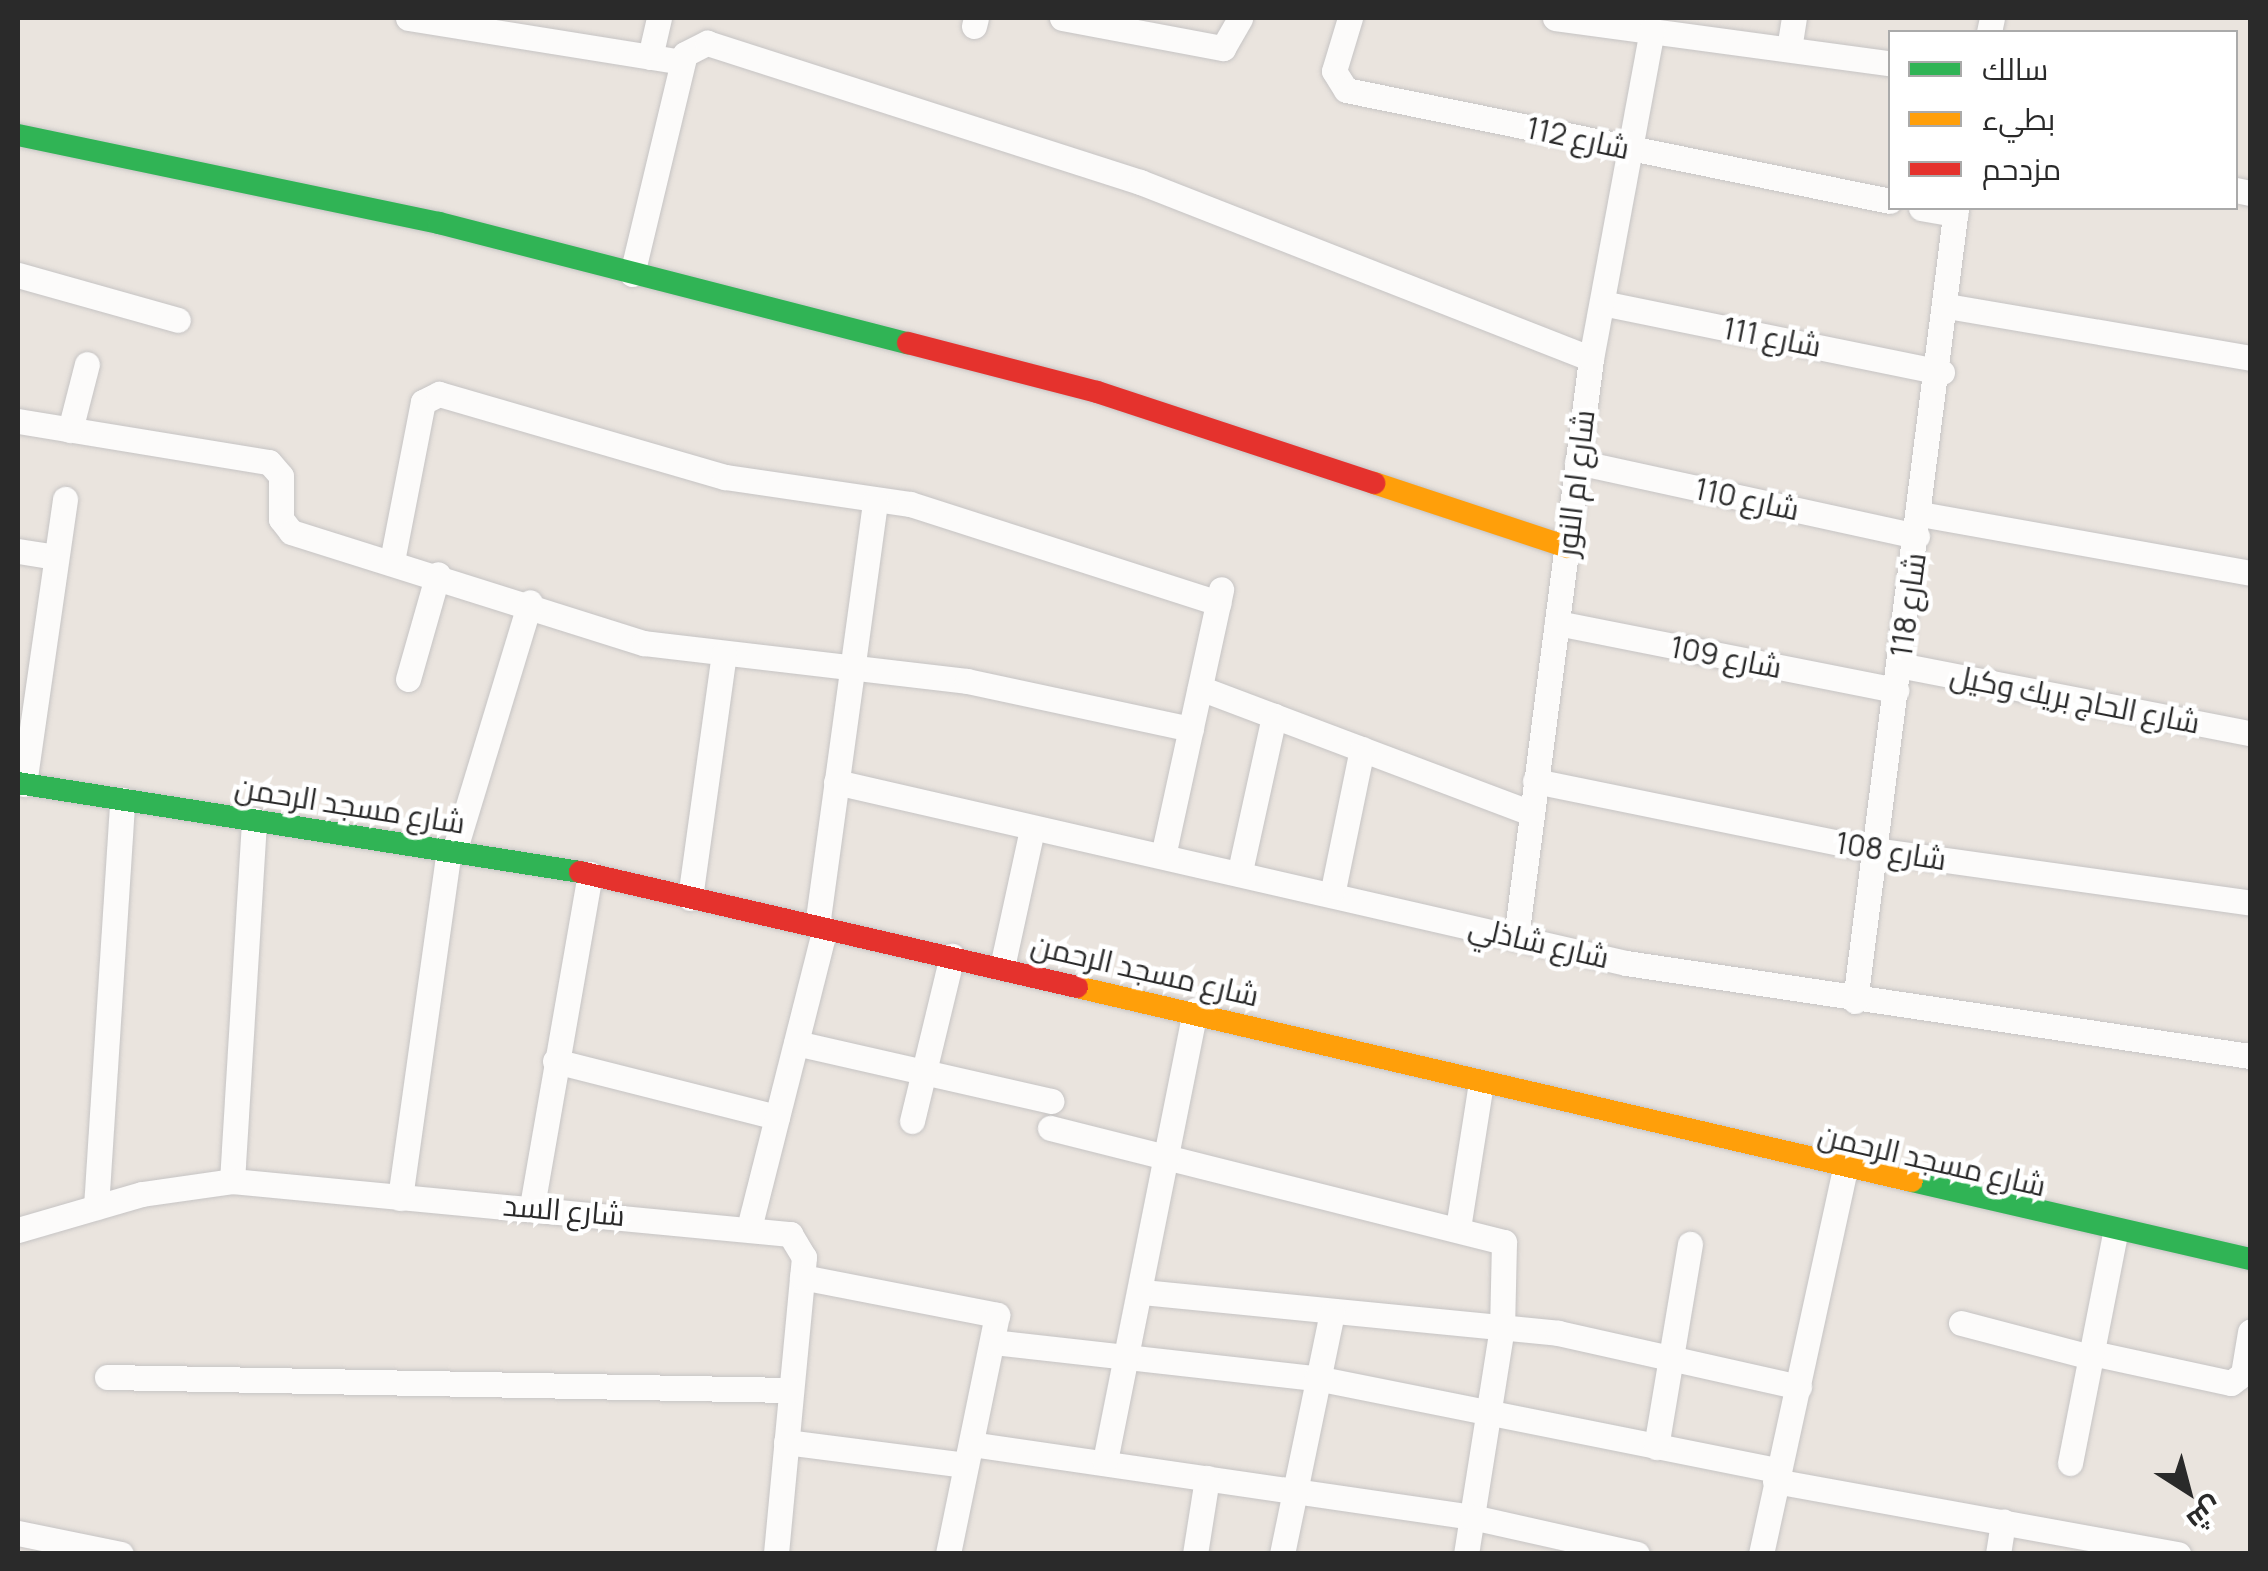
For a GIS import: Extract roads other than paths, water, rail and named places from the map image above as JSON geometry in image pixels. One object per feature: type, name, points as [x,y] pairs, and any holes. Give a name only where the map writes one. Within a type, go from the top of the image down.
[{"type":"street","points":[[408,18],[682,62]]},
{"type":"street","points":[[650,57],[659,18]]},
{"type":"street","points":[[1062,18],[1222,48],[1240,18]]},
{"type":"street","name":"شارع 112","points":[[1350,18],[1334,71],[1339,87],[1888,201]]},
{"type":"street","points":[[1555,18],[1888,63]]},
{"type":"street","points":[[1789,49],[1794,18]]},
{"type":"street","name":"شارع ام النور","points":[[1516,938],[1591,359],[1652,30]]},
{"type":"street","points":[[632,274],[682,62],[690,46],[707,43],[956,118],[1293,237],[1591,359]]},
{"type":"street","points":[[18,135],[350,202],[1148,407],[1567,547]]},
{"type":"street","name":"شارع 118","points":[[1854,1002],[1942,372],[1955,211]]},
{"type":"street","points":[[18,276],[178,320]]},
{"type":"street","name":"شارع 111","points":[[1602,303],[1942,372]]},
{"type":"street","points":[[1947,306],[2250,358]]},
{"type":"street","points":[[70,430],[86,364]]},
{"type":"street","points":[[392,561],[420,415],[432,394],[740,481],[875,500],[1220,596],[1163,856]]},
{"type":"street","points":[[18,420],[269,462],[282,476],[281,519],[290,532],[530,602],[644,644],[967,681],[1190,729]]},
{"type":"street","name":"شارع 110","points":[[1577,462],[1919,525],[2250,573]]},
{"type":"street","points":[[21,784],[65,499]]},
{"type":"street","points":[[749,1228],[821,927],[836,782],[875,500]]},
{"type":"street","points":[[18,550],[54,557]]},
{"type":"street","points":[[408,679],[438,574]]},
{"type":"street","points":[[400,1198],[451,852],[530,602]]},
{"type":"street","name":"شارع 109","points":[[1556,623],[1898,678]]},
{"type":"street","points":[[690,898],[724,654]]},
{"type":"street","name":"شارع الحاج بريك وكيل","points":[[1898,678],[2250,733]]},
{"type":"street","points":[[1200,688],[1531,813]]},
{"type":"street","points":[[1240,872],[1274,716]]},
{"type":"street","points":[[1333,890],[1362,749]]},
{"type":"street","name":"شارع 108","points":[[1535,781],[1875,850],[2250,903]]},
{"type":"street","name":"شارع شاذلي","points":[[836,782],[1032,829],[1333,890],[1516,938],[1854,1002],[2250,1056]]},
{"type":"street","name":"شارع مسجد الرحمن","points":[[21,784],[590,874],[1195,1010],[1844,1172],[2250,1259]]},
{"type":"street","points":[[96,1207],[122,800]]},
{"type":"street","points":[[232,1181],[254,820]]},
{"type":"street","points":[[1002,967],[1032,829]]},
{"type":"street","points":[[532,1206],[590,874]]},
{"type":"street","points":[[912,1121],[952,956]]},
{"type":"street","points":[[1105,1461],[1142,1292],[1195,1010]]},
{"type":"street","points":[[796,1043],[1051,1101]]},
{"type":"street","points":[[555,1061],[777,1116]]},
{"type":"street","points":[[1458,1228],[1481,1083]]},
{"type":"street","points":[[1050,1128],[1458,1228],[1508,1248],[1502,1327],[1466,1554]]},
{"type":"street","points":[[1761,1554],[1844,1172]]},
{"type":"street","name":"شارع السد","points":[[18,1230],[96,1207],[232,1181],[749,1228],[798,1240],[802,1276],[776,1554]]},
{"type":"street","points":[[2070,1463],[2115,1233]]},
{"type":"street","points":[[1656,1447],[1690,1244]]},
{"type":"street","points":[[802,1276],[990,1309],[993,1342],[948,1554]]},
{"type":"street","points":[[1142,1292],[1502,1327],[1799,1387]]},
{"type":"street","points":[[1282,1554],[1332,1312]]},
{"type":"street","points":[[1961,1323],[2231,1383],[2243,1374],[2250,1332]]},
{"type":"street","points":[[993,1342],[1130,1352],[1316,1378],[2178,1554]]},
{"type":"street","points":[[107,1377],[790,1390]]},
{"type":"street","points":[[786,1442],[1105,1461],[1292,1494],[1472,1517],[1637,1554]]},
{"type":"street","points":[[1195,1554],[1207,1478]]},
{"type":"street","points":[[1998,1554],[2004,1521]]},
{"type":"street","points":[[18,1534],[60,1548],[121,1554]]}]
